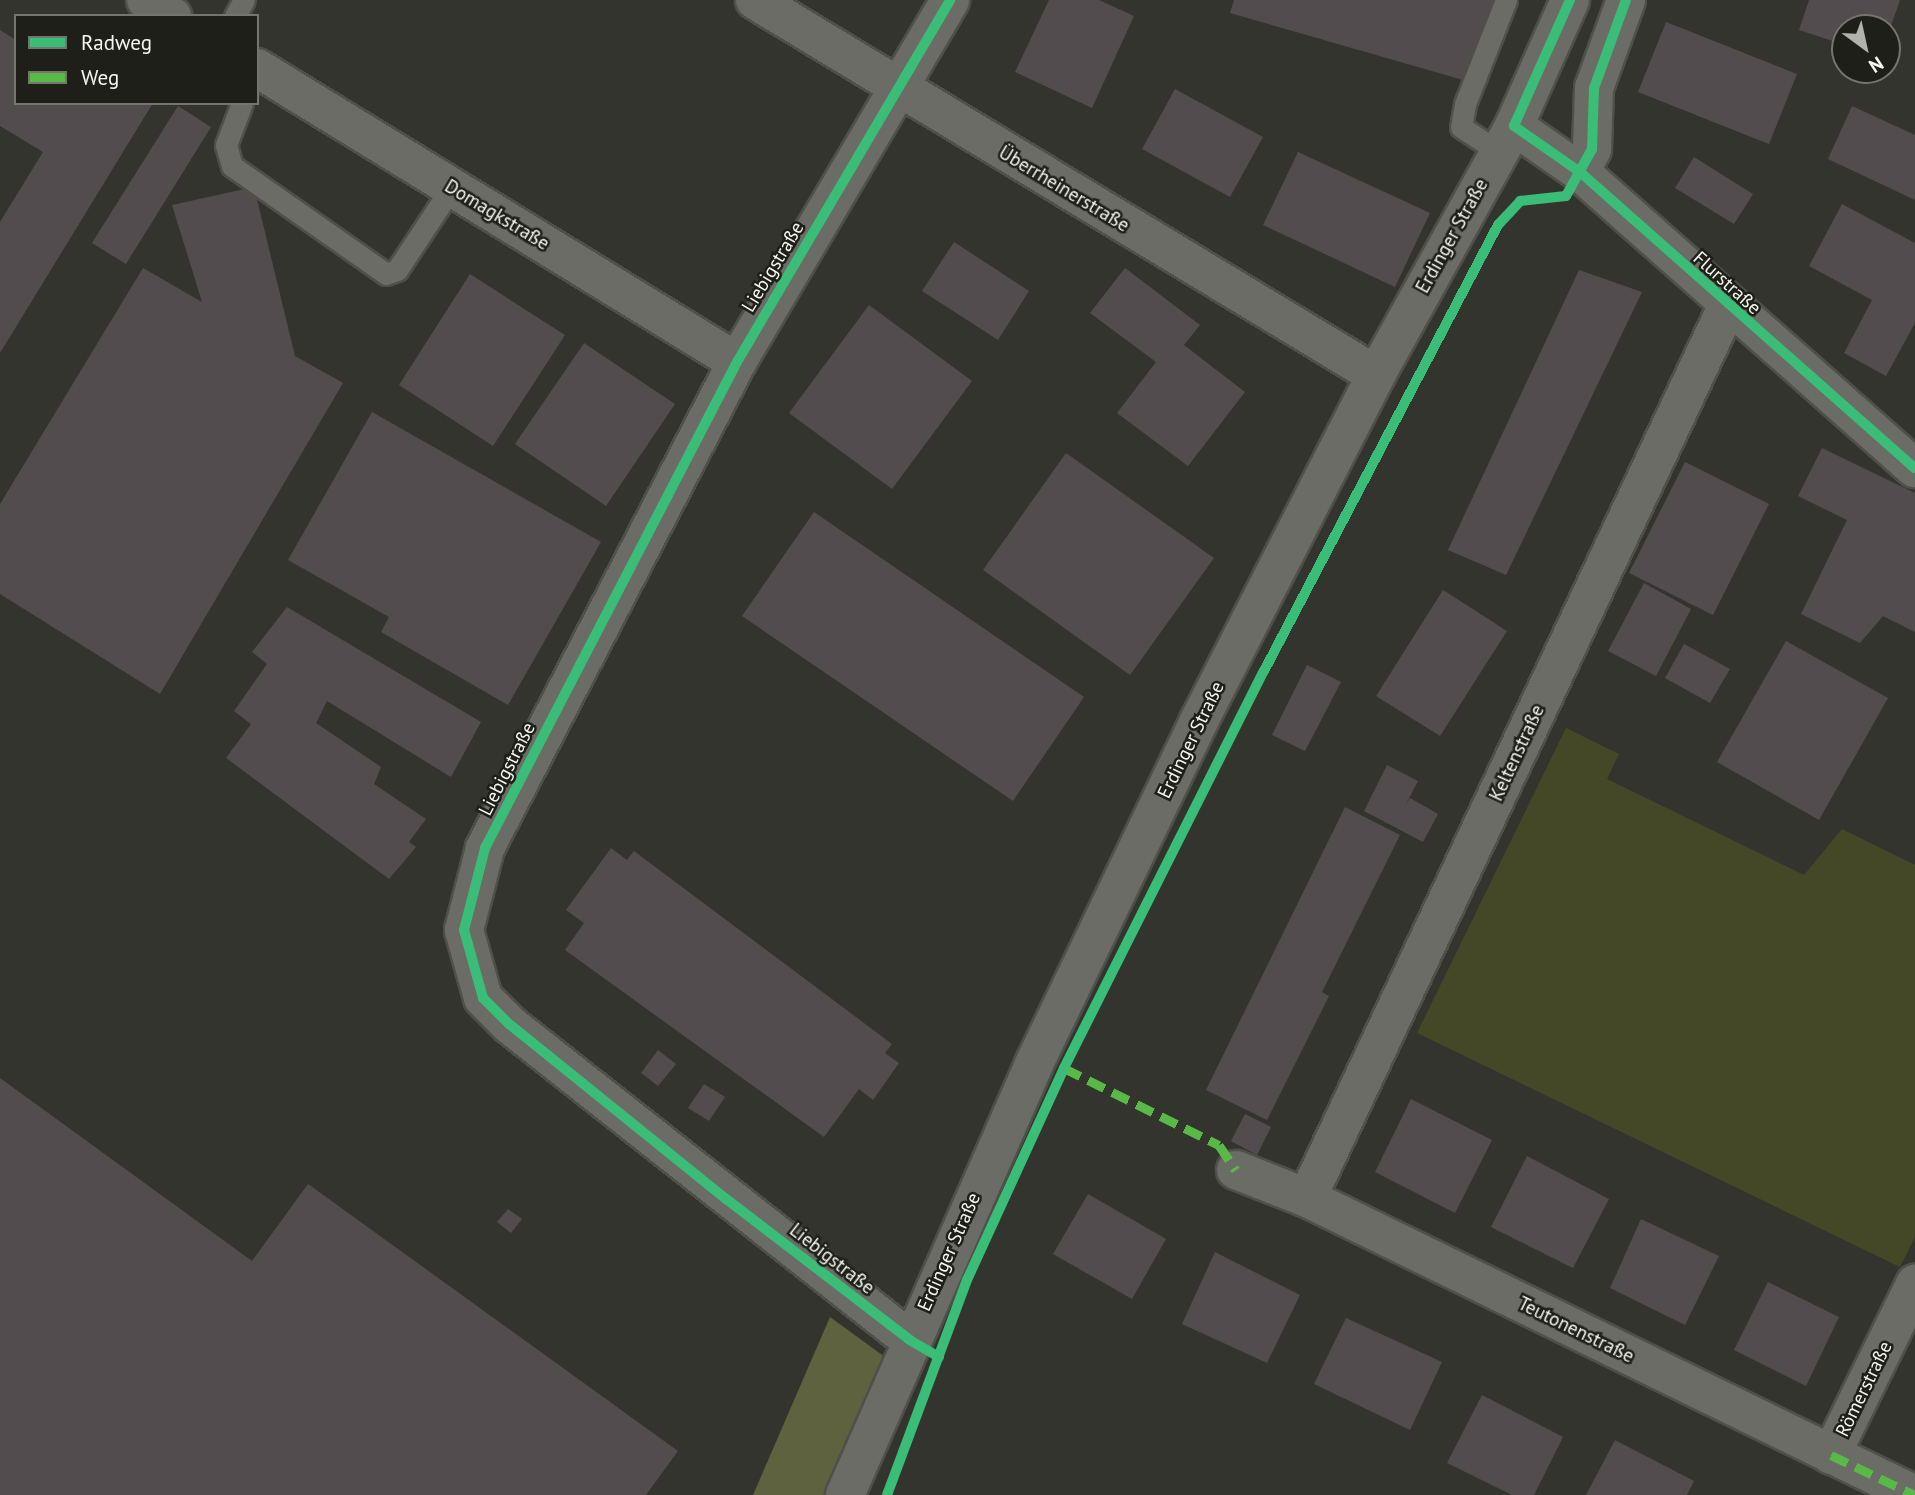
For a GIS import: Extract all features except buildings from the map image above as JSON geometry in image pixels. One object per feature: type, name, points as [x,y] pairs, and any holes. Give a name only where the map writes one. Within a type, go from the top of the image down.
[{"type":"street","points":[[146,0],[169,14]]},
{"type":"street","name":"Überrheinerstraße","points":[[755,0],[900,91],[1376,375]]},
{"type":"street","name":"Liebigstraße","points":[[909,1340],[510,1025],[483,999],[464,930],[485,848],[737,362],[900,91],[950,0]]},
{"type":"street","name":"Erdinger Straße","points":[[845,1495],[909,1340],[1046,1040],[1199,721],[1376,375],[1506,139],[1570,0]]},
{"type":"street","points":[[1580,172],[1592,149],[1594,88],[1626,0]]},
{"type":"street","name":"Domagkstraße","points":[[259,71],[737,362]]},
{"type":"street","name":"Flurstraße","points":[[1506,139],[1580,172],[1727,307],[1915,468]]},
{"type":"street","name":"Keltenstraße","points":[[1307,1198],[1727,307]]},
{"type":"street","name":"Teutonenstraße","points":[[1236,1170],[1307,1198],[1915,1495]]},
{"type":"street","name":"Römerstraße","points":[[1831,1455],[1915,1284]]},
{"type":"lane","points":[[1506,0],[1465,104],[1461,127],[1506,139]]},
{"type":"lane","points":[[241,105],[226,145],[225,155],[232,166],[386,274],[397,270],[452,187]]},
{"type":"green space","points":[[1566,728],[1619,754],[1607,779],[1804,875],[1842,829],[1915,865],[1915,1237],[1900,1267],[1417,1033]]},
{"type":"green space","points":[[830,1317],[885,1357],[834,1495],[753,1495]]},
{"type":"marked path","points":[[1064,1068],[1219,1145],[1236,1170]]},
{"type":"marked path","points":[[1831,1455],[1915,1495]]},
{"type":"cycle path","points":[[939,1357],[910,1340],[726,1199],[510,1025],[483,998],[464,930],[485,848],[737,362],[950,0]]},
{"type":"cycle path","points":[[1570,0],[1514,126],[1580,172],[1915,468]]},
{"type":"cycle path","points":[[887,1495],[967,1280],[1064,1068],[1264,671],[1498,225],[1520,201],[1566,196],[1592,149],[1594,88],[1626,0]]}]
